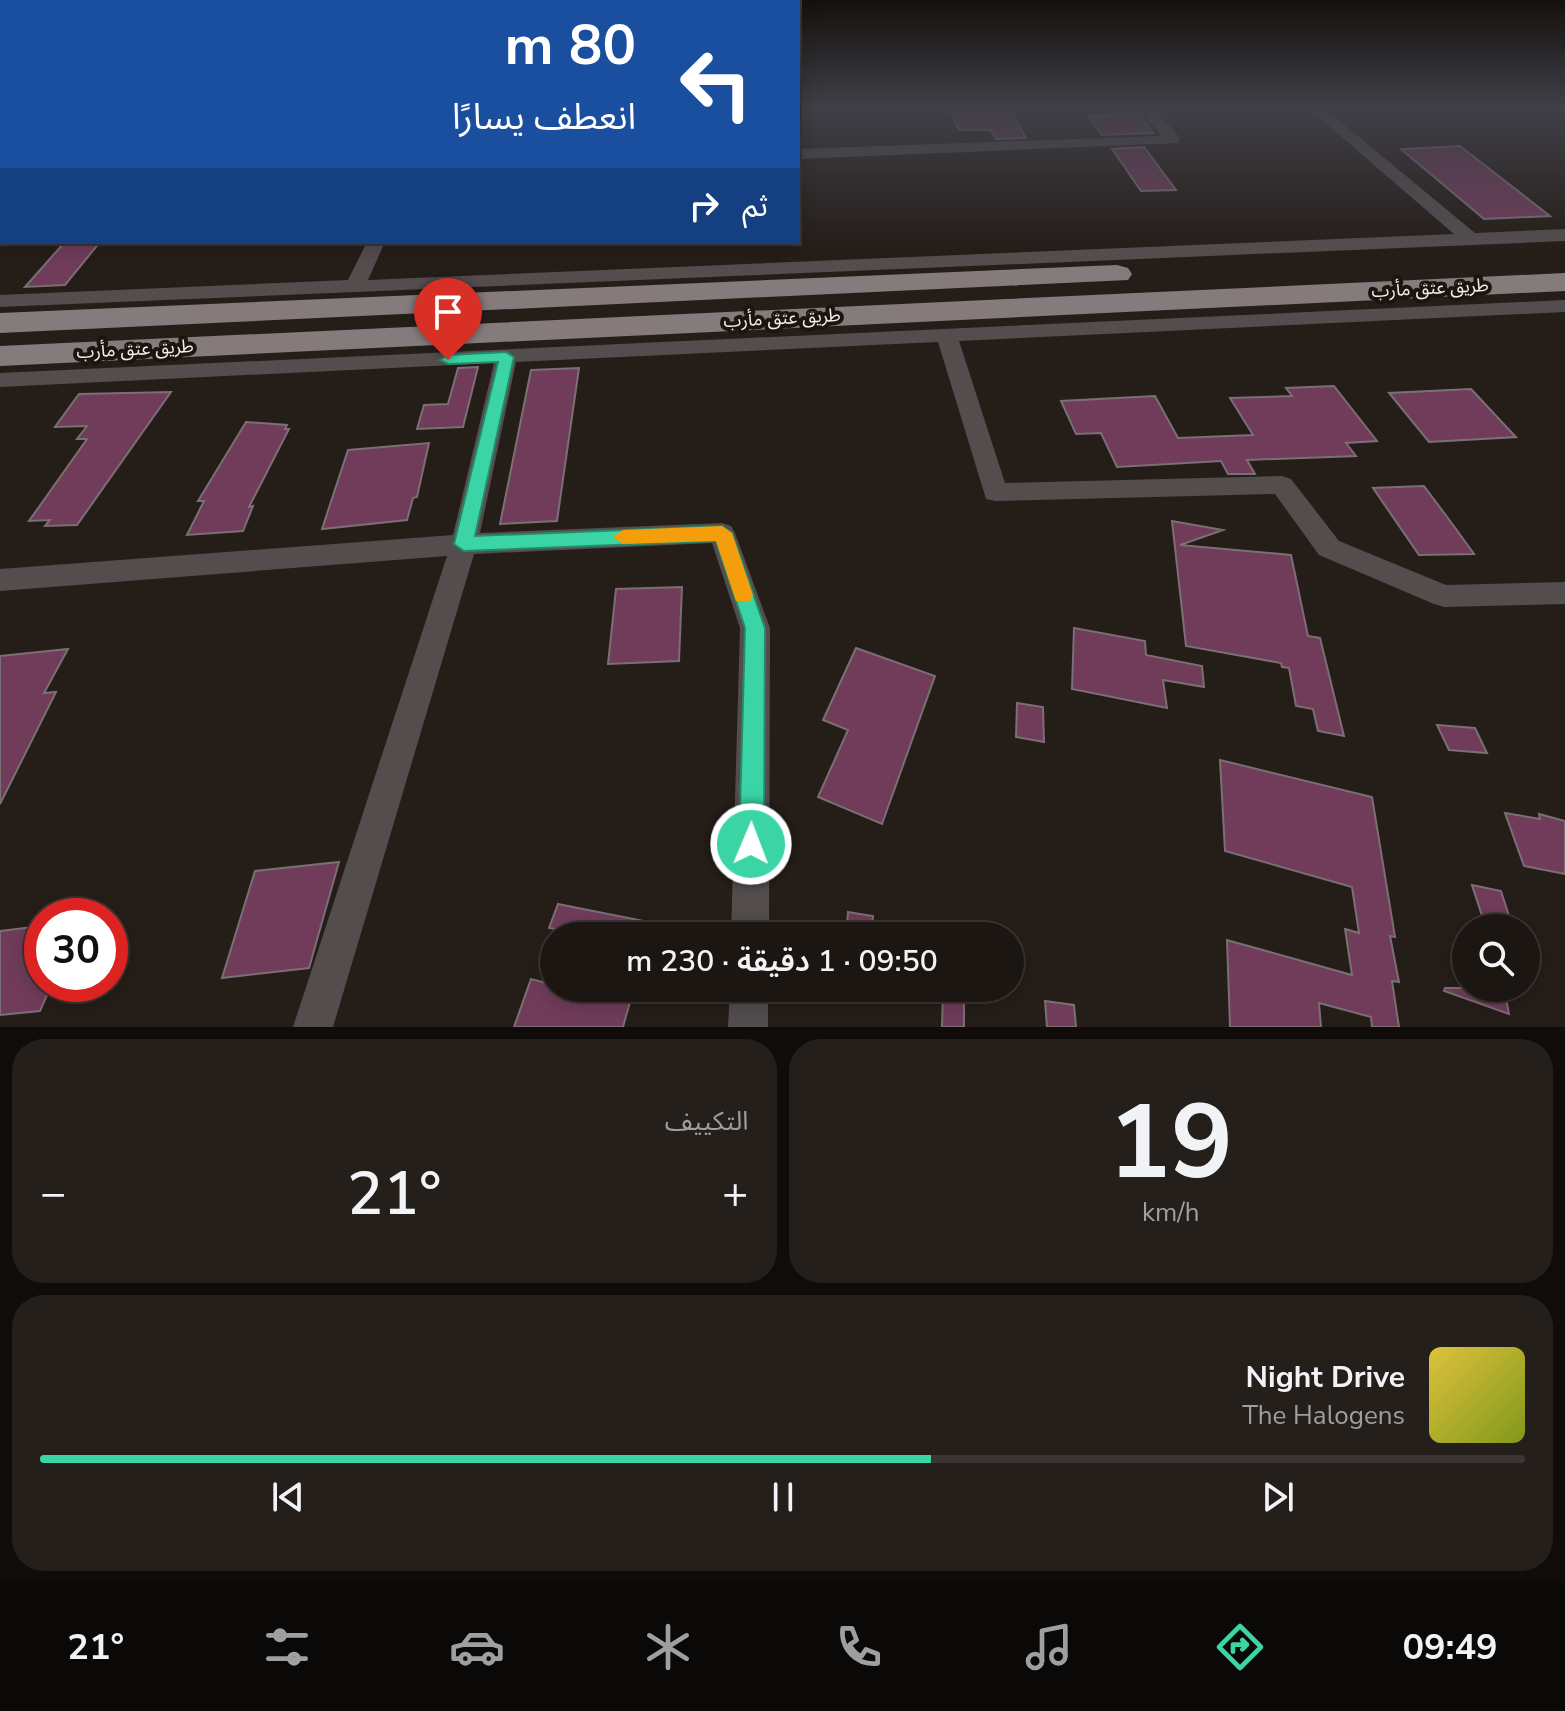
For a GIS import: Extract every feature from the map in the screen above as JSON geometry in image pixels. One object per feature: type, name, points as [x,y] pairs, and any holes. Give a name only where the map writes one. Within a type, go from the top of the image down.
[{"type":"main road","name":"طريق عتق مأرب","points":[[0,323],[977,270],[1103,275],[1565,254]]},
{"type":"main road","points":[[1103,275],[1123,301]]},
{"type":"main road","name":"طريق عتق مأرب","points":[[0,356],[1565,282]]},
{"type":"street","points":[[1371,155],[1471,239]]},
{"type":"street","points":[[0,301],[356,285],[977,270],[1565,235]]},
{"type":"street","points":[[356,285],[375,244]]},
{"type":"street","points":[[0,380],[1565,306]]},
{"type":"street","points":[[947,336],[995,492],[1282,485],[1329,548],[1444,596],[1565,593]]},
{"type":"street","points":[[313,1027],[464,544],[506,357]]},
{"type":"street","points":[[0,580],[464,544],[722,533],[755,628],[750,922]]},
{"type":"street","points":[[748,1027],[749,1002]]},
{"type":"building","points":[[1116,155],[1150,155],[1176,190],[1141,191]]},
{"type":"building","points":[[1408,155],[1471,155],[1550,216],[1484,219]]},
{"type":"building","points":[[63,244],[98,244],[65,285],[25,287]]},
{"type":"building","points":[[478,367],[463,427],[417,429],[424,405],[448,404],[458,368]]},
{"type":"building","points":[[579,368],[557,521],[500,524],[531,370]]},
{"type":"building","points":[[1334,386],[1377,441],[1346,443],[1356,456],[1247,460],[1255,474],[1228,474],[1221,461],[1117,467],[1101,433],[1076,434],[1061,401],[1155,396],[1178,438],[1253,435],[1230,398],[1292,396],[1286,388]]},
{"type":"building","points":[[1471,389],[1516,437],[1429,442],[1389,393]]},
{"type":"building","points":[[171,392],[77,525],[45,526],[50,520],[29,521],[87,439],[77,439],[87,426],[55,427],[79,394]]},
{"type":"building","points":[[246,422],[287,425],[285,429],[289,429],[249,507],[253,506],[243,531],[187,535],[204,501],[198,501]]},
{"type":"building","points":[[429,443],[417,497],[413,498],[407,520],[322,529],[348,450]]},
{"type":"building","points":[[1424,486],[1474,554],[1419,555],[1373,488]]},
{"type":"building","points":[[1172,521],[1223,530],[1180,545],[1291,555],[1308,636],[1320,638],[1344,736],[1318,731],[1313,709],[1296,706],[1289,668],[1282,667],[1281,663],[1186,646]]},
{"type":"building","points":[[682,587],[679,661],[608,664],[616,589]]},
{"type":"building","points":[[1074,628],[1145,641],[1146,655],[1202,666],[1204,687],[1163,680],[1167,708],[1072,689]]},
{"type":"building","points":[[856,648],[935,676],[882,824],[818,797],[848,730],[823,720]]},
{"type":"building","points":[[68,649],[44,693],[56,692],[0,804],[0,656]]},
{"type":"building","points":[[1017,703],[1043,707],[1044,742],[1016,737]]},
{"type":"building","points":[[1437,725],[1475,728],[1487,753],[1449,750]]},
{"type":"building","points":[[1220,760],[1372,797],[1395,937],[1390,936],[1399,982],[1392,981],[1399,1027],[1372,1027],[1371,1017],[1319,1003],[1321,1027],[1230,1027],[1227,940],[1352,975],[1345,929],[1359,933],[1352,887],[1225,851]]},
{"type":"building","points":[[1505,813],[1540,819],[1539,814],[1565,821],[1565,874],[1524,866]]},
{"type":"building","points":[[339,862],[309,968],[222,978],[255,871]]},
{"type":"building","points":[[1472,885],[1501,891],[1508,914],[1481,914]]},
{"type":"building","points":[[558,904],[649,922],[551,922]]},
{"type":"building","points":[[848,912],[873,916],[872,922],[847,922]]},
{"type":"building","points":[[24,928],[24,1002],[44,1002],[40,1011],[0,1015],[0,931]]},
{"type":"building","points":[[531,979],[540,981],[540,1002],[630,1002],[623,1027],[514,1027]]},
{"type":"building","points":[[1045,1001],[1074,1005],[1076,1027],[1047,1027]]},
{"type":"building","points":[[943,1002],[964,1002],[964,1027],[942,1027]]},
{"type":"building","points":[[1475,1002],[1507,1002],[1509,1014]]},
{"type":"slow traffic","points":[[623,537],[722,533],[743,595]]},
{"type":"route","points":[[448,360],[506,357],[464,544],[722,533],[755,628],[751,844]]}]
